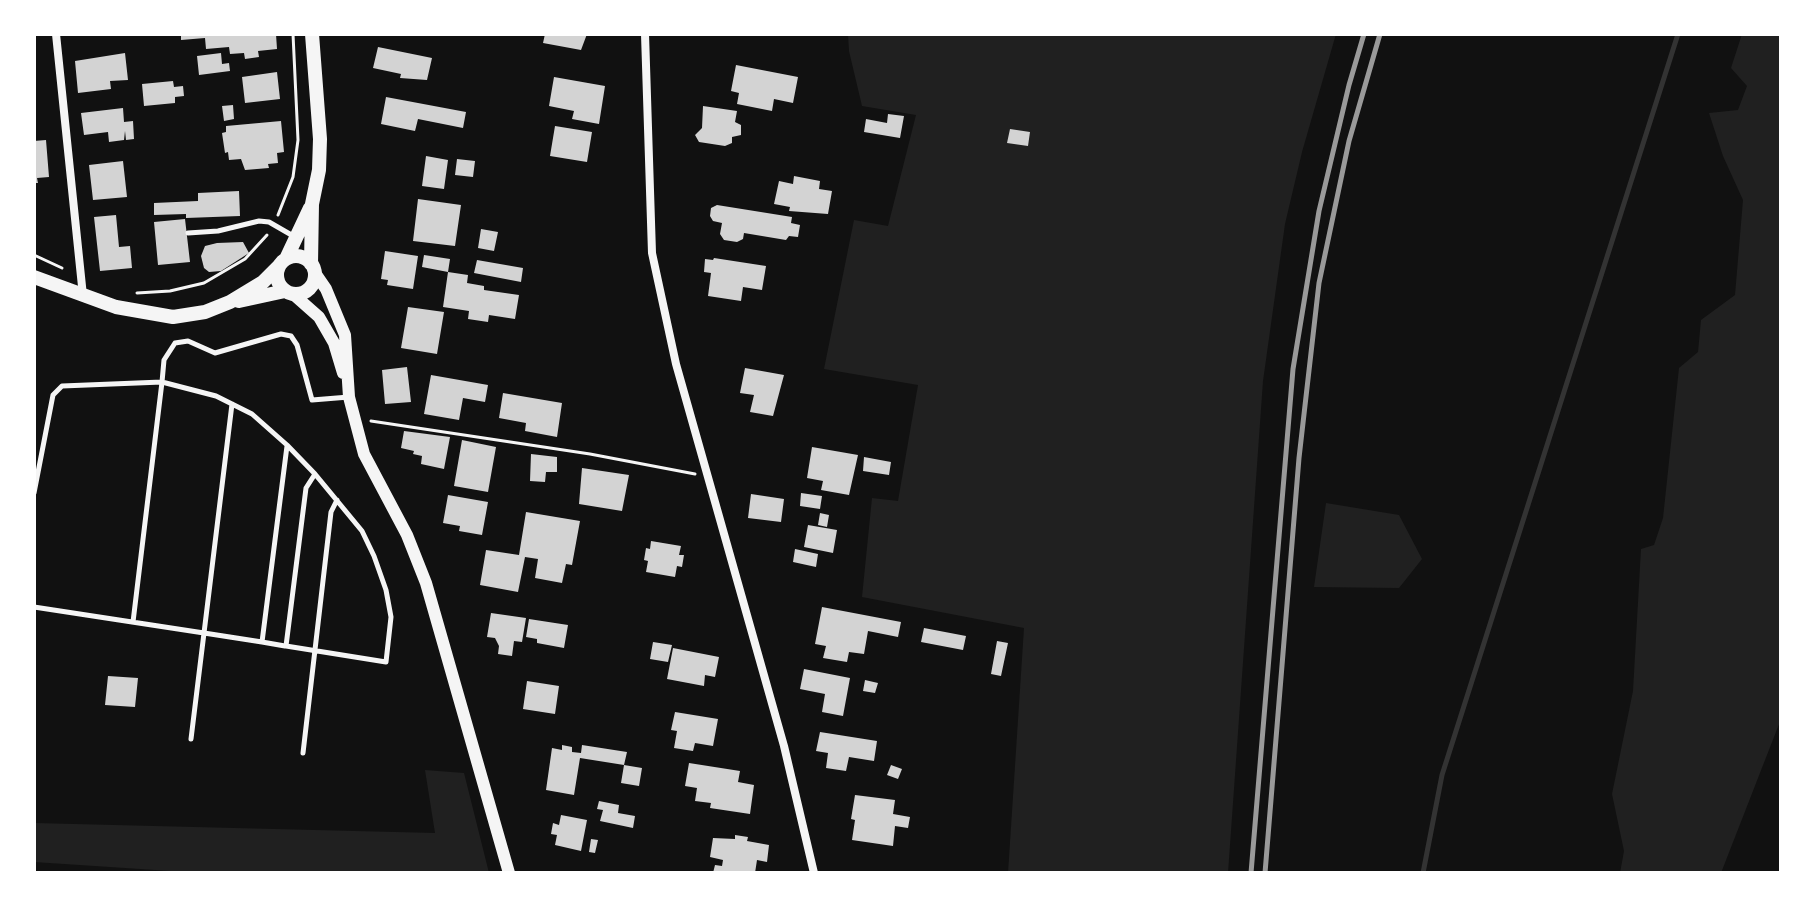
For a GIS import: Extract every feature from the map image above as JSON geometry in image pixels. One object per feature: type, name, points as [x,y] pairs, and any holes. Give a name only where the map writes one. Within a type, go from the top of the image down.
[{"type":"main road","points":[[230,302],[309,289],[313,269],[312,204],[319,170],[320,139],[312,34]]},
{"type":"main road","points":[[289,293],[279,284],[276,275],[312,204]]},
{"type":"main road","points":[[34,277],[116,307],[173,317],[205,312],[230,302],[263,282],[282,262],[295,256],[304,258],[313,269]]},
{"type":"street","points":[[56,34],[83,296]]},
{"type":"street","points":[[645,34],[652,253],[676,364],[784,746],[814,873]]},
{"type":"street","points":[[313,269],[330,297],[345,335],[348,392]]},
{"type":"street","points":[[289,293],[319,317],[334,343],[364,454],[418,560],[509,873]]},
{"type":"lane","points":[[188,233],[218,231],[259,221],[296,237]]},
{"type":"lane","points":[[133,622],[164,360],[175,343],[188,341],[215,353],[281,334],[291,336],[297,345],[312,400],[348,392]]},
{"type":"lane","points":[[34,493],[53,395],[62,386],[162,382],[216,396],[263,423],[287,445],[362,531],[386,590],[391,617],[386,662],[34,607]]},
{"type":"lane","points":[[191,739],[232,404]]},
{"type":"lane","points":[[262,642],[287,445]]},
{"type":"lane","points":[[286,646],[306,488],[315,474]]},
{"type":"lane","points":[[303,753],[331,512],[337,500]]},
{"type":"path","points":[[128,292],[155,293],[204,283],[245,259],[273,225],[286,198],[297,162],[293,34]]},
{"type":"path","points":[[34,255],[81,277]]},
{"type":"path","points":[[371,421],[590,454],[701,475],[708,473]]},
{"type":"shaded area","points":[[848,34],[1336,34],[1285,224],[1263,381],[1228,873],[1008,873],[1024,628],[862,597],[872,498],[898,501],[918,385],[824,369],[854,220],[888,226],[916,115],[862,106]]},
{"type":"shaded area","points":[[1742,34],[1781,34],[1781,719],[1721,873],[1620,873],[1624,851],[1612,794],[1633,691],[1641,549],[1654,545],[1663,518],[1679,368],[1698,352],[1701,320],[1735,295],[1743,200],[1723,156],[1709,113],[1738,110],[1747,86],[1731,68]]},
{"type":"shaded area","points":[[1326,503],[1399,515],[1422,559],[1399,588],[1314,587]]},
{"type":"shaded area","points":[[425,770],[464,773],[489,873],[201,873],[34,862],[34,823],[435,833]]},
{"type":"building","points":[[181,34],[276,34],[277,49],[258,51],[259,57],[245,59],[244,53],[230,54],[229,47],[206,49],[205,38],[181,40]]},
{"type":"building","points":[[545,34],[587,34],[581,50],[543,43]]},
{"type":"building","points":[[378,47],[432,58],[427,80],[400,78],[401,74],[373,68]]},
{"type":"building","points":[[125,53],[128,80],[110,81],[111,89],[78,93],[75,61]]},
{"type":"building","points":[[221,53],[222,64],[229,63],[230,71],[199,75],[197,56]]},
{"type":"building","points":[[736,65],[798,77],[793,103],[774,99],[772,111],[737,104],[739,93],[731,91]]},
{"type":"building","points":[[277,72],[280,99],[245,103],[242,77]]},
{"type":"building","points":[[554,77],[605,86],[599,124],[572,119],[574,111],[549,106]]},
{"type":"building","points":[[173,81],[174,87],[183,86],[184,96],[175,97],[175,103],[144,106],[142,84]]},
{"type":"building","points":[[386,97],[466,112],[463,128],[418,119],[415,131],[381,124]]},
{"type":"building","points":[[233,105],[234,119],[224,121],[222,106]]},
{"type":"building","points":[[703,106],[737,111],[735,122],[741,125],[741,135],[732,137],[732,143],[725,146],[699,142],[695,135],[702,128]]},
{"type":"building","points":[[123,108],[124,122],[133,121],[134,139],[126,140],[125,131],[124,140],[109,142],[108,132],[84,135],[81,113]]},
{"type":"building","points":[[888,114],[904,116],[900,138],[864,132],[866,119],[887,123]]},
{"type":"building","points":[[281,121],[284,152],[277,153],[278,163],[268,164],[269,168],[245,170],[241,159],[229,160],[222,133],[226,132],[226,126]]},
{"type":"building","points":[[555,126],[592,132],[587,162],[550,156]]},
{"type":"building","points":[[1010,129],[1030,132],[1028,146],[1007,143]]},
{"type":"building","points":[[46,140],[49,177],[37,178],[38,183],[34,183],[34,141]]},
{"type":"building","points":[[426,156],[448,160],[444,189],[422,186]]},
{"type":"building","points":[[457,159],[475,161],[473,177],[455,175]]},
{"type":"building","points":[[123,161],[127,197],[93,200],[89,165]]},
{"type":"building","points":[[794,176],[820,181],[819,189],[832,191],[828,214],[789,211],[790,207],[774,204],[779,181],[793,184]]},
{"type":"building","points":[[239,191],[240,216],[186,218],[186,214],[154,215],[154,203],[198,201],[198,193]]},
{"type":"building","points":[[418,199],[461,205],[455,246],[413,241]]},
{"type":"building","points":[[717,205],[792,217],[791,223],[800,225],[798,237],[789,236],[786,240],[744,233],[743,239],[737,242],[724,240],[720,234],[722,223],[713,221],[710,216],[711,208]]},
{"type":"building","points":[[116,215],[119,247],[130,246],[132,268],[100,271],[94,217]]},
{"type":"building","points":[[185,219],[190,262],[158,265],[154,222]]},
{"type":"building","points":[[481,229],[498,232],[494,251],[478,248]]},
{"type":"building","points":[[243,242],[249,253],[221,271],[209,272],[204,268],[201,256],[205,246]]},
{"type":"building","points":[[385,251],[418,256],[413,289],[387,285],[388,280],[381,279]]},
{"type":"building","points":[[424,255],[450,259],[448,272],[422,267]]},
{"type":"building","points":[[705,259],[766,266],[762,290],[743,287],[741,301],[708,296],[711,273],[704,272]]},
{"type":"building","points":[[477,260],[523,268],[521,282],[474,273]]},
{"type":"building","points":[[448,272],[468,275],[467,283],[484,286],[484,290],[519,295],[515,319],[489,315],[488,322],[468,319],[469,311],[443,307]]},
{"type":"building","points":[[408,307],[444,312],[437,354],[401,348]]},
{"type":"building","points":[[407,367],[411,402],[385,404],[382,370]]},
{"type":"building","points":[[745,368],[784,375],[773,416],[750,412],[754,395],[740,393]]},
{"type":"building","points":[[431,375],[488,385],[485,402],[463,398],[459,420],[424,414]]},
{"type":"building","points":[[503,393],[562,403],[557,437],[525,431],[526,423],[499,418]]},
{"type":"building","points":[[404,431],[450,437],[444,469],[421,464],[422,456],[401,448]]},
{"type":"building","points":[[462,440],[496,447],[488,492],[454,486]]},
{"type":"building","points":[[812,447],[858,455],[849,495],[821,490],[823,481],[807,478]]},
{"type":"building","points":[[531,454],[557,457],[557,472],[546,472],[545,482],[530,481]]},
{"type":"building","points":[[864,457],[891,462],[889,475],[863,471]]},
{"type":"building","points":[[582,468],[629,475],[622,511],[579,504]]},
{"type":"building","points":[[801,493],[822,496],[820,509],[800,506]]},
{"type":"building","points":[[751,494],[784,499],[781,522],[748,518]]},
{"type":"building","points":[[448,495],[488,502],[482,535],[459,531],[460,526],[443,523]]},
{"type":"building","points":[[526,512],[580,521],[572,565],[566,564],[562,583],[535,578],[538,559],[525,557],[518,592],[480,585],[486,550],[519,555]]},
{"type":"building","points":[[820,513],[829,515],[827,527],[818,525]]},
{"type":"building","points":[[808,525],[837,530],[833,553],[804,547]]},
{"type":"building","points":[[651,541],[681,546],[679,555],[684,555],[682,567],[677,566],[675,577],[646,572],[648,561],[644,560]]},
{"type":"building","points":[[795,549],[818,554],[816,567],[793,562]]},
{"type":"building","points":[[822,607],[901,622],[898,637],[868,631],[864,654],[849,652],[847,662],[823,658],[826,646],[815,644]]},
{"type":"building","points":[[491,613],[526,618],[522,642],[514,641],[512,656],[498,654],[499,646],[495,638],[487,637]]},
{"type":"building","points":[[529,619],[568,625],[564,648],[537,643],[537,639],[526,637]]},
{"type":"building","points":[[924,628],[966,636],[963,650],[921,642]]},
{"type":"building","points":[[997,641],[1008,643],[1001,676],[991,674]]},
{"type":"building","points":[[653,642],[672,645],[668,662],[650,659]]},
{"type":"building","points":[[673,648],[719,657],[715,677],[705,675],[704,686],[667,679]]},
{"type":"building","points":[[804,669],[850,678],[843,716],[822,712],[825,694],[800,689]]},
{"type":"building","points":[[108,676],[138,678],[135,707],[105,705]]},
{"type":"building","points":[[865,680],[878,683],[875,693],[863,691]]},
{"type":"building","points":[[527,681],[559,686],[555,714],[523,709]]},
{"type":"building","points":[[675,712],[718,719],[713,746],[695,743],[693,751],[674,748],[677,731],[671,730]]},
{"type":"building","points":[[820,732],[877,741],[874,761],[849,757],[846,771],[826,768],[828,753],[816,751]]},
{"type":"building","points":[[562,745],[572,747],[572,752],[581,753],[582,745],[627,752],[624,765],[580,758],[574,795],[546,790],[552,748],[562,750]]},
{"type":"building","points":[[689,763],[740,771],[738,782],[754,785],[750,814],[710,808],[711,803],[695,801],[697,788],[685,786]]},
{"type":"building","points":[[624,765],[642,768],[639,786],[621,783]]},
{"type":"building","points":[[891,765],[902,769],[898,779],[887,775]]},
{"type":"building","points":[[855,795],[895,800],[893,814],[910,817],[908,828],[895,826],[893,846],[852,840]]},
{"type":"building","points":[[599,801],[619,805],[618,813],[635,816],[633,828],[600,821],[603,810],[597,809]]},
{"type":"building","points":[[561,815],[587,820],[581,851],[555,845],[557,835],[551,834],[553,823],[559,825]]},
{"type":"building","points":[[735,835],[769,845],[767,862],[757,860],[755,873],[713,873],[715,865],[722,866],[723,860],[710,857],[713,838],[735,839]]},
{"type":"building","points":[[591,839],[598,840],[595,853],[589,852]]},
{"type":"waterway","points":[[1423,873],[1442,775],[1678,34]]},
{"type":"railway","points":[[1251,873],[1293,369],[1319,211],[1364,34]]},
{"type":"railway","points":[[1265,873],[1299,458],[1319,283],[1349,141],[1380,34]]}]
